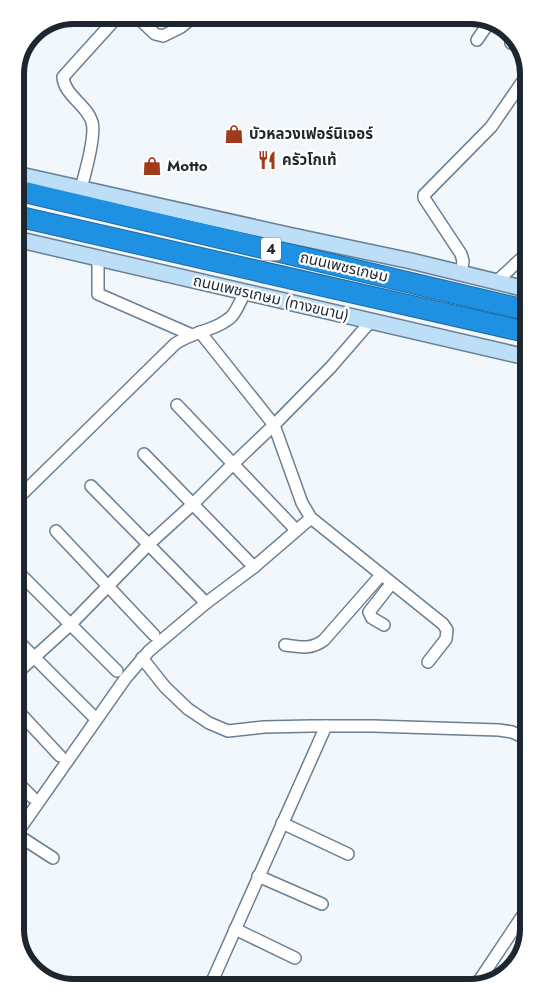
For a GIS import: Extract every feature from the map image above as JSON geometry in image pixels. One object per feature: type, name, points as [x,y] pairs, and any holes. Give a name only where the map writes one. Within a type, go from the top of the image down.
[{"type":"highway","name":"ถนนเพชรเกษม","points":[[24,192],[520,309]]},
{"type":"highway","name":"ถนนเพชรเกษม","points":[[24,218],[520,331]]},
{"type":"main road","name":"4","points":[[24,176],[520,288]]},
{"type":"main road","name":"ถนนเพชรเกษม (ทางขนาน)","points":[[24,241],[520,356]]},
{"type":"street","points":[[81,188],[93,127],[87,112],[64,84],[63,77],[110,24]]},
{"type":"street","points":[[145,24],[156,34],[163,36],[185,24]]},
{"type":"street","points":[[477,40],[487,26]]},
{"type":"street","points":[[461,273],[463,261],[461,254],[424,198],[424,195],[491,127],[520,85]]},
{"type":"street","points":[[98,258],[98,294],[196,333],[274,425],[302,503],[311,518],[443,624],[447,630],[446,639],[428,662]]},
{"type":"street","points":[[496,282],[520,260]]},
{"type":"street","points":[[24,492],[175,344],[183,338],[227,320],[233,315],[245,292]]},
{"type":"street","points":[[24,666],[71,624],[149,544],[274,425],[331,367],[370,322]]},
{"type":"street","points":[[177,405],[296,530]]},
{"type":"street","points":[[144,454],[254,567]]},
{"type":"street","points":[[91,486],[206,603]]},
{"type":"street","points":[[24,823],[125,679],[149,650],[206,603],[254,567],[311,518]]},
{"type":"street","points":[[56,531],[154,635]]},
{"type":"street","points":[[285,646],[307,648],[316,646],[324,640],[381,575]]},
{"type":"street","points":[[24,578],[117,670]]},
{"type":"street","points":[[384,625],[372,618],[369,612],[391,584]]},
{"type":"street","points":[[24,647],[93,716]]},
{"type":"street","points":[[142,658],[165,687],[188,709],[209,723],[228,731],[264,727],[326,726],[499,730],[520,736]]},
{"type":"street","points":[[24,717],[60,756]]},
{"type":"street","points":[[213,979],[326,726]]},
{"type":"street","points":[[24,789],[32,797]]},
{"type":"street","points":[[282,823],[348,854]]},
{"type":"street","points":[[24,833],[53,858]]},
{"type":"street","points":[[258,876],[322,904]]},
{"type":"street","points":[[481,978],[520,920]]},
{"type":"street","points":[[234,929],[295,958]]},
{"type":"place","name":"บัวหลวงเฟอร์นิเจอร์","points":[[234,134]]},
{"type":"place","name":"ครัวโกเท้","points":[[267,160]]},
{"type":"place","name":"Motto","points":[[152,166]]}]
